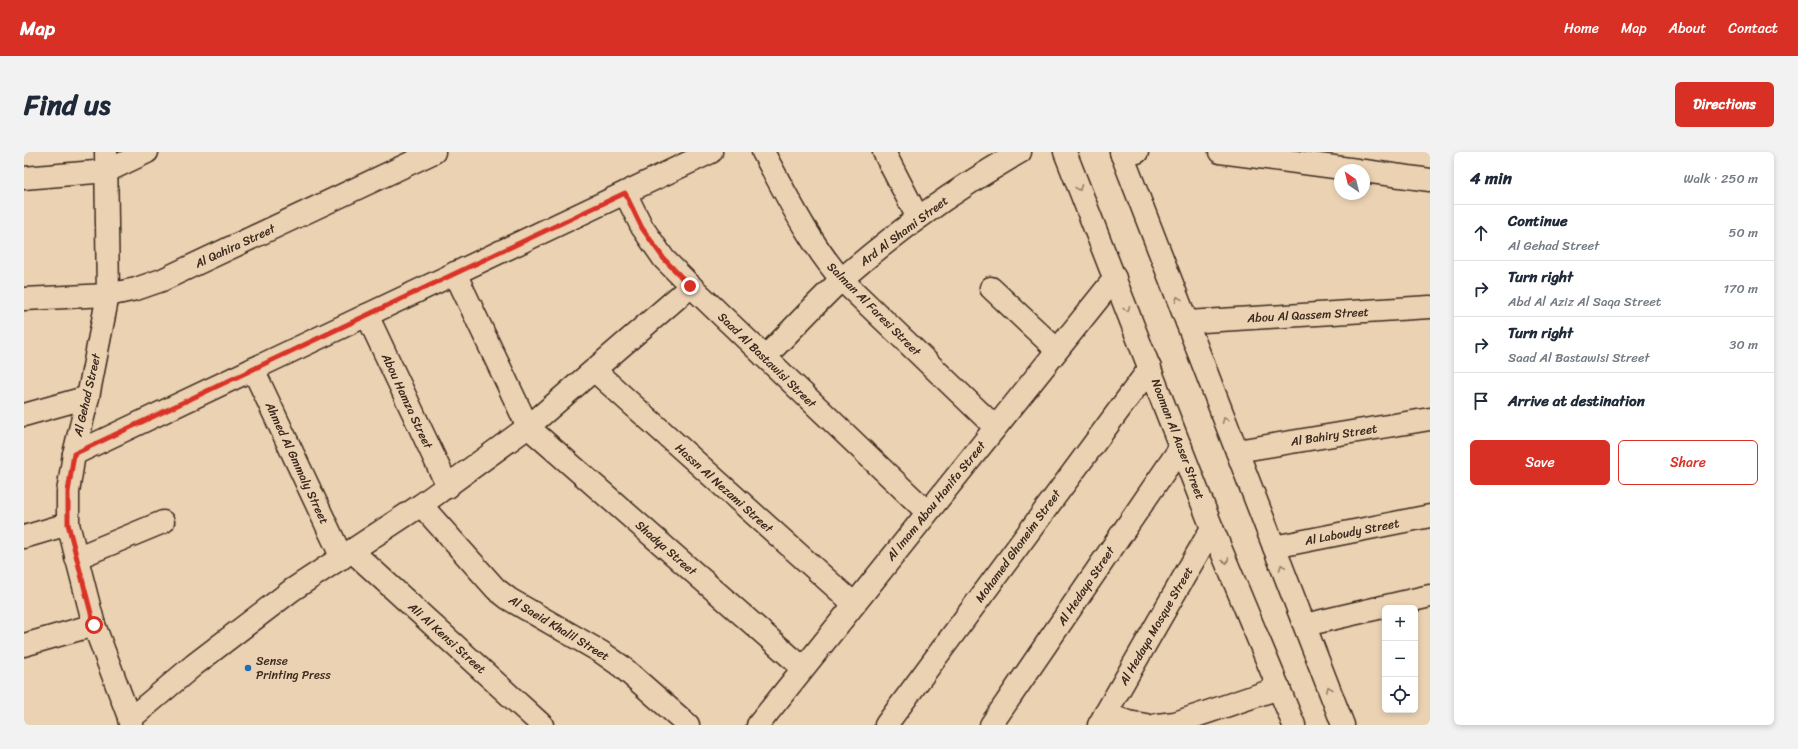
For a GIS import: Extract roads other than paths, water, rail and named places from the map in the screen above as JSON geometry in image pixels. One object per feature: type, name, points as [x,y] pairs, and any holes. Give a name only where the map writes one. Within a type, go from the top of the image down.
[{"type":"street","points":[[24,178],[147,152]]},
{"type":"street","name":"Al Qahira Street","points":[[24,299],[108,295],[136,289],[162,280],[397,171],[434,152]]},
{"type":"street","points":[[74,454],[711,152]]},
{"type":"street","name":"Salman Al Faresi Street","points":[[763,152],[813,242],[826,262],[842,280],[995,427]]},
{"type":"street","points":[[884,152],[918,218]]},
{"type":"street","name":"Ard Al Shami Street","points":[[765,357],[842,280],[918,218],[986,172],[1020,152]]},
{"type":"street","name":"Noaman Al Aaser Street","points":[[1065,152],[1212,528],[1294,725]]},
{"type":"street","points":[[1220,152],[1334,167]]},
{"type":"street","points":[[1127,153],[1187,322],[1343,725]]},
{"type":"street","name":"Al Gehad Street","points":[[106,161],[108,295],[88,397],[74,454],[68,492],[68,524],[94,625],[130,722]]},
{"type":"street","points":[[1370,172],[1430,180]]},
{"type":"street","name":"Saad Al Bastawisi Street","points":[[625,193],[642,228],[664,259],[690,286],[927,512]]},
{"type":"street","points":[[455,273],[528,428]]},
{"type":"street","name":"Al Imam Abou Hanifa Street","points":[[758,725],[1114,278]]},
{"type":"street","points":[[130,722],[194,665],[292,590],[421,505],[528,428],[595,371],[690,286]]},
{"type":"street","points":[[991,288],[1057,350]]},
{"type":"street","name":"Abou Al Qassem Street","points":[[1187,322],[1430,307]]},
{"type":"street","name":"Abou Hamza Street","points":[[367,315],[448,486]]},
{"type":"street","name":"Mohamed Ghoneim Street","points":[[886,725],[1150,368]]},
{"type":"street","name":"Ahmed Al Gmmaly Street","points":[[253,369],[347,555]]},
{"type":"street","name":"Hassn Al Nezami Street","points":[[595,371],[854,604]]},
{"type":"street","points":[[24,415],[88,397]]},
{"type":"street","name":"Al Bahiry Street","points":[[1237,451],[1430,419]]},
{"type":"street","name":"Shadya Street","points":[[528,428],[803,668]]},
{"type":"street","name":"Al Hedaya Street","points":[[991,725],[1181,447]]},
{"type":"street","name":"Al Saeid Khalil Street","points":[[421,505],[496,589],[509,599],[601,652],[620,666],[688,725]]},
{"type":"street","name":"Al Laboudy Street","points":[[1274,547],[1430,516]]},
{"type":"street","points":[[76,558],[163,522]]},
{"type":"street","points":[[24,537],[68,524]]},
{"type":"street","name":"Al Hedaya Mosque Street","points":[[1102,720],[1212,528]]},
{"type":"street","name":"Ali Al Kensi Street","points":[[347,555],[542,725]]},
{"type":"street","points":[[1305,625],[1430,596]]},
{"type":"street","points":[[24,645],[94,625]]},
{"type":"street","points":[[1157,725],[1174,723],[1279,688]]},
{"type":"street","points":[[1102,720],[1146,725]]},
{"type":"place","name":"Sense Printing Press","points":[[248,668]]}]
